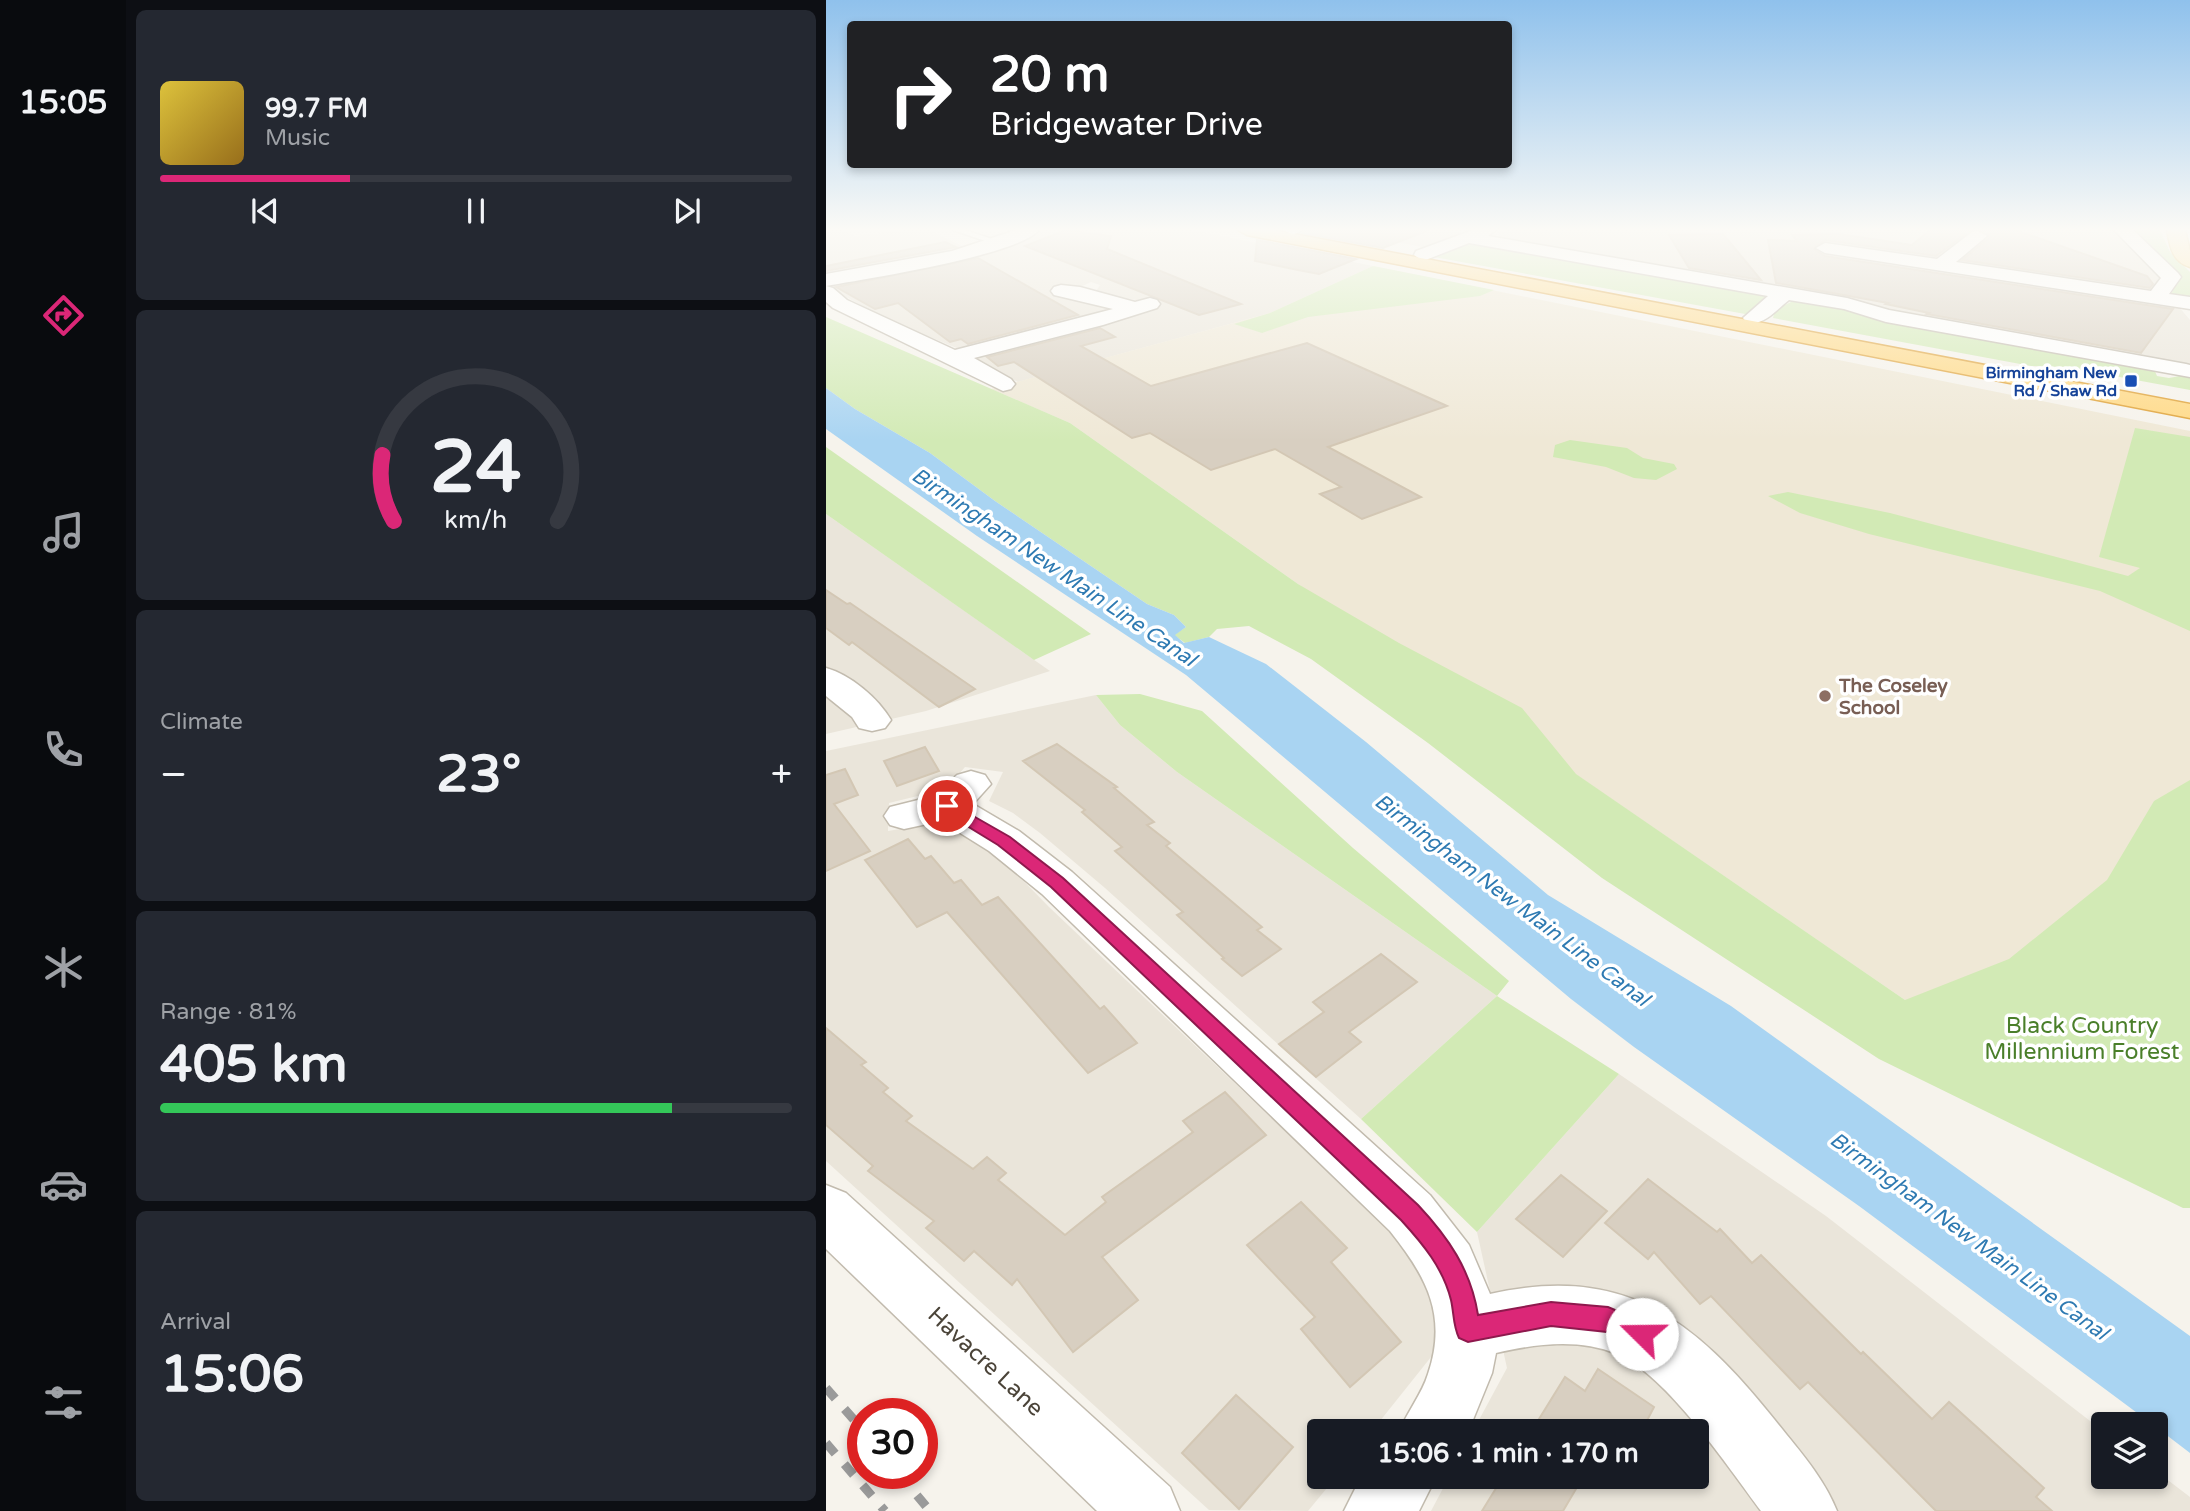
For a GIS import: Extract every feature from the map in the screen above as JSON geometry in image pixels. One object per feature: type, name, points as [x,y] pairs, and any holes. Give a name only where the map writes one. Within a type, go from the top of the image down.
[{"type":"highway","points":[[1632,301],[2190,411]]},
{"type":"highway","points":[[1656,301],[2190,398]]},
{"type":"street","points":[[837,301],[1003,384]]},
{"type":"street","points":[[953,357],[1143,307],[1120,301]]},
{"type":"street","points":[[1754,318],[1776,301]]},
{"type":"street","points":[[1827,301],[1886,316],[2175,372]]},
{"type":"street","points":[[2168,301],[2190,303]]},
{"type":"street","points":[[826,679],[867,711],[872,720]]},
{"type":"street","points":[[941,802],[1004,841],[1057,883],[1410,1213],[1435,1240],[1452,1269],[1463,1299],[1468,1329],[1461,1367],[1450,1399],[1439,1419]]},
{"type":"street","name":"Havacre Lane","points":[[826,1211],[1146,1511]]},
{"type":"street","points":[[1468,1329],[1551,1314],[1608,1320],[1642,1334],[1677,1361],[1709,1393],[1803,1511]]},
{"type":"street","points":[[1378,1511],[1394,1489]]},
{"type":"shaded area","points":[[853,301],[1094,301],[1113,306],[1113,310],[959,349],[887,319]]},
{"type":"shaded area","points":[[1139,301],[1297,301],[1270,313],[1018,382],[970,357],[1108,323],[1162,305]]},
{"type":"shaded area","name":"The Coseley School","points":[[1297,301],[1544,301],[2190,431],[2190,1145],[1905,1000],[1298,584],[1070,423],[991,389],[1270,313]]},
{"type":"shaded area","points":[[1824,301],[2157,301],[2179,307],[2190,320],[2190,369]]},
{"type":"shaded area","points":[[826,514],[1050,671],[926,711],[826,734]]},
{"type":"shaded area","points":[[1096,695],[1120,725],[1177,772],[1497,996],[1361,1119],[1105,888],[1040,833],[1013,813],[989,801],[1003,772],[965,767],[946,789],[889,803],[888,831],[936,823],[953,829],[1001,858],[1049,907],[1438,1276],[1435,1352],[1382,1419],[1307,1419],[1307,1489],[1326,1489],[1308,1511],[1209,1510],[826,1161],[826,751]]},
{"type":"shaded area","points":[[1619,1074],[1826,1216],[2091,1422],[2091,1489],[2168,1489],[2168,1480],[2190,1497],[2190,1511],[1431,1511],[1443,1489],[1709,1489],[1709,1419],[1479,1419],[1507,1368],[1477,1232]]},
{"type":"green space","points":[[1297,301],[1443,301],[1308,317],[1262,333],[1234,324],[1270,313]]},
{"type":"green space","points":[[1671,301],[1776,301],[1756,316]]},
{"type":"green space","points":[[1794,301],[1805,301],[2154,369],[2157,376],[2169,378],[2190,374],[2190,390],[2065,367],[2031,366],[1773,318],[1775,310]]},
{"type":"green space","name":"Black Country Millennium Forest","points":[[826,317],[1070,423],[1298,584],[1399,643],[1522,708],[1576,774],[1905,1000],[2009,959],[2107,880],[2154,801],[2190,780],[2190,1208],[2183,1208],[1879,1059],[1602,878],[1428,743],[1311,659],[1249,626],[1217,629],[1209,637],[1185,643],[1174,635],[1186,627],[1174,615],[1147,604],[995,501],[930,453],[855,409],[826,388]]},
{"type":"green space","points":[[2135,428],[2190,437],[2190,631],[2100,591],[1869,534],[1800,513],[1768,496],[1788,492],[1890,513],[2128,576],[2140,568],[2099,557]]},
{"type":"green space","points":[[1570,440],[1627,448],[1643,458],[1674,464],[1677,469],[1656,480],[1634,478],[1606,467],[1553,457],[1555,445]]},
{"type":"green space","points":[[826,447],[1091,634],[1034,660],[826,514]]},
{"type":"green space","points":[[1140,694],[1202,711],[1353,848],[1509,981],[1497,996],[1177,772],[1120,725],[1096,695]]},
{"type":"green space","points":[[1497,996],[1619,1074],[1477,1232],[1361,1119]]},
{"type":"water","name":"Birmingham New Main Line Canal","points":[[826,388],[855,409],[930,453],[995,501],[1147,604],[1174,615],[1186,627],[1175,635],[1184,643],[1209,637],[1266,664],[1366,742],[1548,895],[1731,1006],[2190,1336],[2190,1453],[2168,1436],[2168,1412],[2136,1412],[1859,1206],[1634,1047],[1571,999],[1186,675],[977,536],[826,429]]},
{"type":"building","points":[[860,301],[1053,301],[1078,315],[968,344],[961,339],[950,342],[898,303],[875,309]]},
{"type":"building","points":[[1162,301],[1233,301],[1241,304],[1199,315]]},
{"type":"building","points":[[1874,301],[2117,301],[2173,309],[2141,353],[1927,314],[1929,313],[1886,304],[1888,303]]},
{"type":"building","points":[[1100,328],[1115,337],[1081,346],[1151,386],[1307,343],[1447,406],[1328,447],[1421,497],[1362,519],[1320,494],[1341,487],[1275,449],[1211,470],[1150,433],[1132,438],[1014,362],[998,366],[987,357]]},
{"type":"building","points":[[826,590],[847,604],[850,603],[975,689],[939,707],[852,642],[849,645],[826,628]]},
{"type":"building","points":[[1057,744],[1117,787],[1114,788],[1154,822],[1147,825],[1170,843],[1166,846],[1262,927],[1257,930],[1281,949],[1242,976],[1222,959],[1224,958],[1177,915],[1183,912],[1115,851],[1122,847],[1082,812],[1085,810],[1023,761]]},
{"type":"building","points":[[925,747],[939,771],[897,786],[884,761]]},
{"type":"building","points":[[845,769],[858,795],[834,804],[870,851],[826,871],[826,775]]},
{"type":"building","points":[[908,839],[925,859],[931,856],[954,883],[961,880],[982,905],[998,897],[1100,1009],[1104,1006],[1137,1043],[1088,1073],[947,912],[917,927],[865,860]]},
{"type":"building","points":[[1381,954],[1417,982],[1349,1032],[1361,1042],[1316,1077],[1279,1044],[1324,1012],[1313,1002]]},
{"type":"building","points":[[826,1028],[866,1062],[861,1065],[888,1088],[883,1092],[912,1116],[906,1121],[973,1169],[987,1157],[1006,1173],[998,1180],[1065,1235],[1106,1202],[1102,1197],[1193,1132],[1183,1121],[1225,1092],[1266,1135],[1102,1257],[1138,1300],[1073,1352],[1017,1279],[1012,1285],[974,1251],[964,1261],[926,1228],[934,1221],[868,1171],[873,1166],[826,1125]]},
{"type":"building","points":[[1561,1175],[1607,1211],[1563,1257],[1516,1219]]},
{"type":"building","points":[[1648,1179],[1717,1232],[1720,1229],[1752,1263],[1761,1255],[1861,1354],[1863,1352],[1932,1419],[1949,1402],[2044,1488],[2036,1497],[2052,1511],[1936,1511],[1808,1382],[1800,1389],[1711,1296],[1700,1304],[1654,1252],[1648,1259],[1605,1223]]},
{"type":"building","points":[[1301,1202],[1347,1248],[1331,1262],[1401,1342],[1350,1387],[1301,1329],[1315,1317],[1247,1245]]},
{"type":"building","points":[[1598,1369],[1654,1407],[1648,1419],[1539,1419],[1565,1377],[1585,1391]]},
{"type":"building","points":[[1236,1395],[1293,1447],[1239,1509],[1182,1453]]},
{"type":"building","points":[[1496,1489],[1576,1489],[1563,1511],[1482,1511]]},
{"type":"railway","points":[[826,1388],[847,1412]]},
{"type":"railway","points":[[826,1443],[885,1511]]},
{"type":"railway","points":[[912,1489],[930,1511]]},
{"type":"place","name":"Birmingham New Rd / Shaw Rd","points":[[2131,381]]},
{"type":"place","name":"The Coseley School","points":[[1825,696]]},
{"type":"route","points":[[947,806],[1004,841],[1057,883],[1410,1213],[1435,1240],[1452,1269],[1463,1299],[1468,1329],[1551,1314],[1608,1320],[1642,1334]]}]
